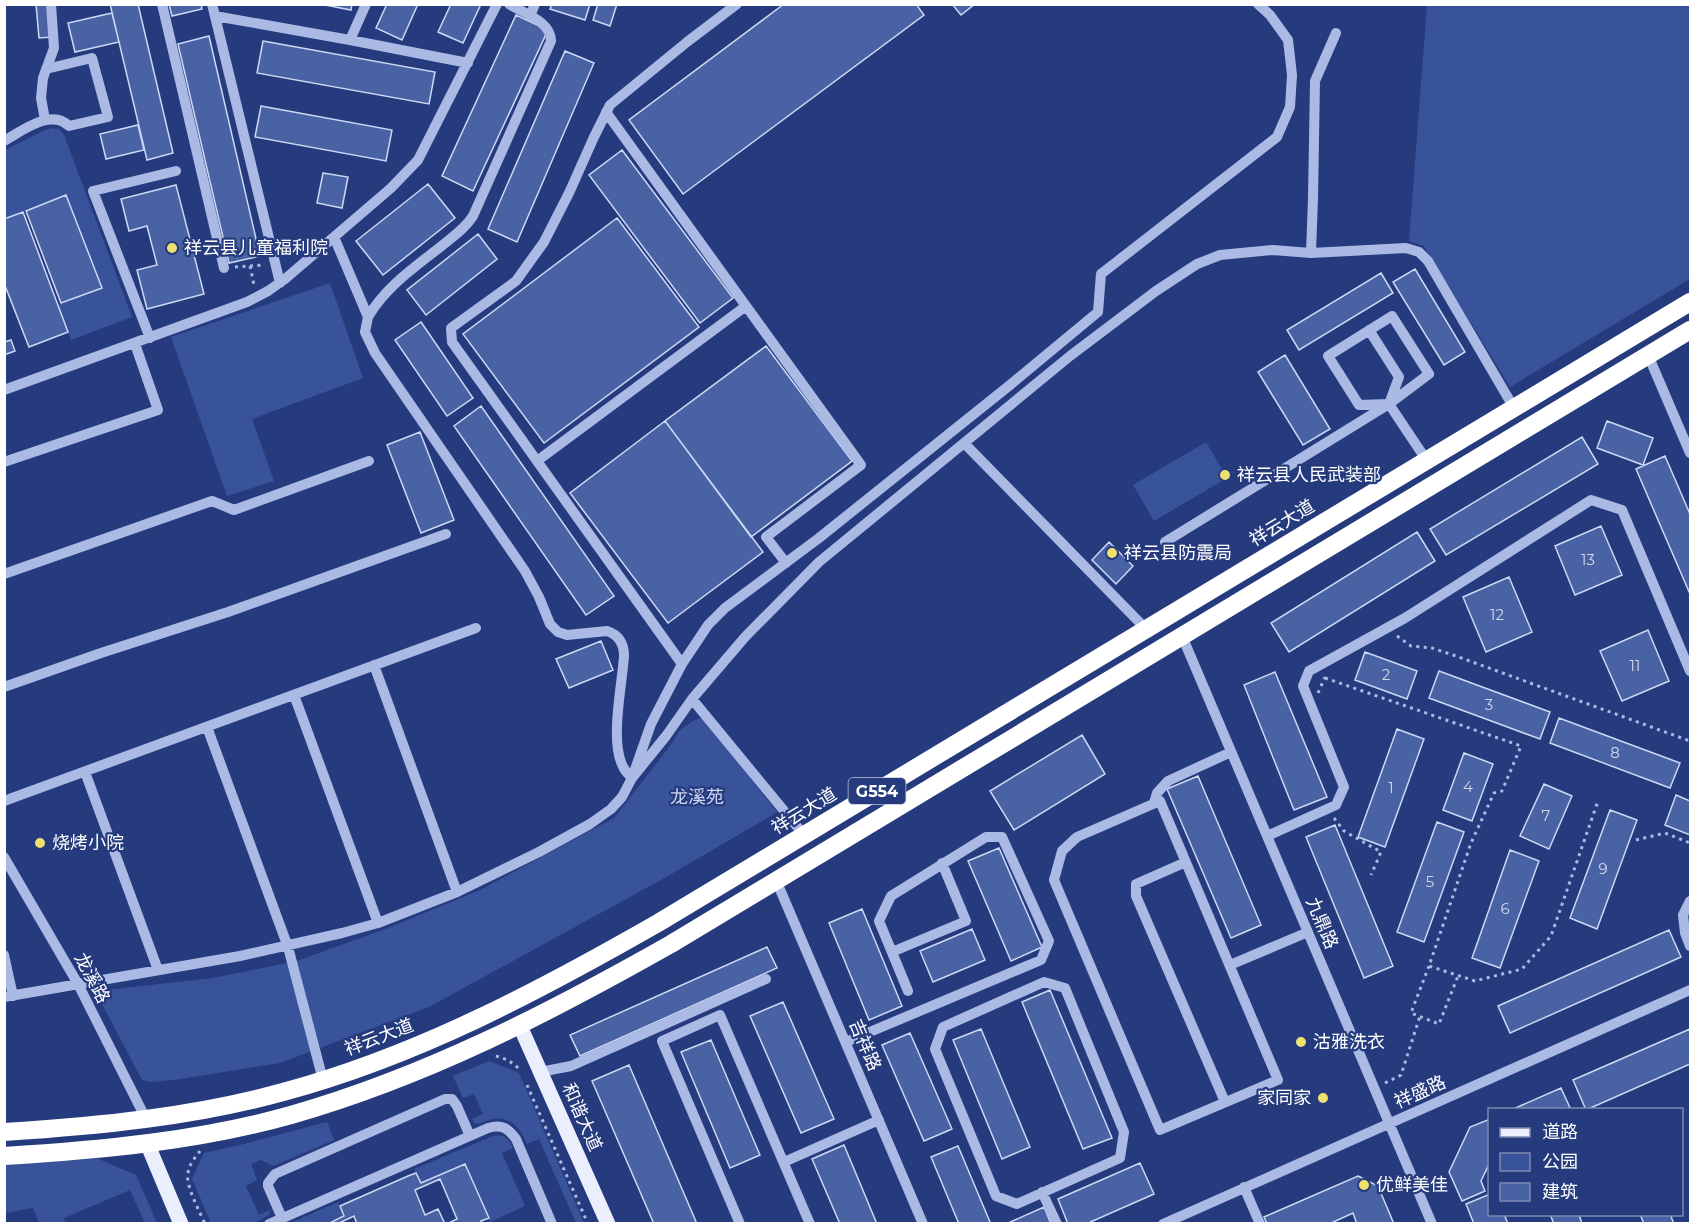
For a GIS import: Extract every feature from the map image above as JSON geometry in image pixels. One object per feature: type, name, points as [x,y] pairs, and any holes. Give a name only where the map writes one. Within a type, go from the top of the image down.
[{"type":"highway","name":"祥云大道","points":[[4,1132],[146,1119],[249,1101],[323,1080],[417,1046],[527,996],[583,966],[765,859],[1690,302]]},
{"type":"highway","name":"G554","points":[[4,1156],[147,1143],[255,1124],[334,1102],[426,1068],[520,1026],[642,960],[1690,330]]},
{"type":"highway","points":[[1638,334],[1648,356]]},
{"type":"highway","points":[[1171,614],[1182,636]]},
{"type":"highway","points":[[765,859],[776,880]]},
{"type":"highway","points":[[146,1119],[147,1143]]},
{"type":"main road","name":"和谐大道","points":[[520,1026],[608,1224]]},
{"type":"main road","points":[[147,1143],[181,1224]]},
{"type":"street","points":[[45,120],[41,98],[46,69],[54,48],[51,4]]},
{"type":"street","points":[[162,4],[224,268]]},
{"type":"street","points":[[212,4],[280,283]]},
{"type":"street","points":[[350,40],[366,4]]},
{"type":"street","points":[[4,390],[251,300],[280,283],[391,188],[418,160],[498,4]]},
{"type":"street","points":[[508,4],[545,26],[551,35],[551,41],[473,216],[466,226],[376,302],[368,317],[365,332],[375,353],[525,571],[550,624],[562,634],[607,631],[620,640],[624,656],[618,752],[623,767],[632,777]]},
{"type":"street","points":[[530,16],[535,4]]},
{"type":"street","points":[[682,664],[452,342],[451,328],[516,281],[537,252],[569,193],[610,105],[737,4]]},
{"type":"street","points":[[4,955],[9,997],[288,947],[378,923],[457,892],[539,852],[596,820],[622,797],[632,777],[651,724],[682,664],[708,625],[725,608],[786,563],[1098,312],[1101,274],[1277,137],[1290,107],[1292,75],[1288,40],[1270,15],[1258,4]]},
{"type":"street","points":[[215,16],[468,63]]},
{"type":"street","points":[[1311,254],[1315,81],[1336,33]]},
{"type":"street","points":[[4,141],[45,120],[58,119],[69,126],[108,117],[92,58],[46,69]]},
{"type":"street","points":[[606,112],[861,465],[766,537],[786,563]]},
{"type":"street","points":[[150,338],[93,190],[176,171]]},
{"type":"street","points":[[334,237],[368,317]]},
{"type":"street","points":[[632,777],[666,736],[692,699],[745,637],[819,562],[1070,356],[1156,291],[1197,264],[1220,255],[1273,250],[1311,254],[1406,248],[1414,250],[1421,254],[1433,269],[1514,408]]},
{"type":"street","points":[[537,461],[746,306]]},
{"type":"street","points":[[1165,542],[1389,404],[1429,374],[1392,315],[1328,356],[1359,405],[1389,404]]},
{"type":"street","points":[[1369,330],[1399,377],[1389,404]]},
{"type":"street","points":[[4,462],[158,410],[135,344]]},
{"type":"street","points":[[1648,356],[1690,453]]},
{"type":"street","points":[[1389,404],[1427,460]]},
{"type":"street","points":[[965,444],[1146,629]]},
{"type":"street","points":[[4,574],[212,501],[234,510],[369,461]]},
{"type":"street","points":[[1267,836],[1336,805],[1344,787],[1303,686],[1309,671],[1405,618],[1591,500],[1622,510],[1690,670]]},
{"type":"street","points":[[4,687],[228,612],[446,534]]},
{"type":"street","points":[[4,801],[476,628]]},
{"type":"street","name":"九鼎路","points":[[1182,636],[1432,1224]]},
{"type":"street","points":[[374,665],[457,892]]},
{"type":"street","points":[[294,695],[378,923]]},
{"type":"street","points":[[692,699],[804,835]]},
{"type":"street","points":[[207,727],[288,947],[323,1080]]},
{"type":"street","points":[[1154,803],[1157,793],[1168,781],[1231,752]]},
{"type":"street","points":[[85,772],[158,970]]},
{"type":"street","points":[[1160,801],[1186,862],[1278,1080],[1160,1130],[1054,880],[1062,851],[1077,837],[1160,801]]},
{"type":"street","points":[[846,1042],[1041,960],[1049,940],[1002,837],[986,837],[891,896],[879,921],[908,991]]},
{"type":"street","name":"龙溪路","points":[[4,857],[78,984],[146,1119]]},
{"type":"street","points":[[1186,862],[1136,884],[1136,896],[1224,1102]]},
{"type":"street","points":[[892,952],[966,921],[942,863]]},
{"type":"street","name":"吉祥路","points":[[776,880],[923,1224]]},
{"type":"street","points":[[1690,901],[1683,915],[1685,933],[1690,946]]},
{"type":"street","points":[[1230,966],[1308,932]]},
{"type":"street","points":[[540,1072],[571,1066],[766,979]]},
{"type":"street","points":[[1044,982],[1065,988],[1124,1132],[1120,1158],[1042,1192],[1017,1204],[996,1196],[935,1049],[943,1026],[1044,982]]},
{"type":"street","name":"祥盛路","points":[[1163,1224],[1690,990]]},
{"type":"street","points":[[740,1224],[662,1041],[720,1016],[810,1224]]},
{"type":"street","points":[[282,1218],[268,1186],[274,1174],[445,1099],[452,1099],[457,1106],[470,1136]]},
{"type":"street","points":[[784,1162],[879,1120]]},
{"type":"street","points":[[269,1224],[497,1126],[503,1126],[516,1139],[552,1224]]},
{"type":"street","points":[[1244,1187],[1260,1224]]},
{"type":"street","points":[[1042,1192],[1056,1224]]},
{"type":"path","points":[[224,268],[275,265]]},
{"type":"path","points":[[250,266],[251,300]]},
{"type":"path","points":[[1386,628],[1411,646],[1432,648],[1453,655],[1690,741]]},
{"type":"path","points":[[1310,704],[1321,688],[1328,660]]},
{"type":"path","points":[[1325,678],[1521,746],[1502,791],[1494,793],[1471,843],[1411,1013],[1439,1024],[1458,976]]},
{"type":"path","points":[[1429,966],[1475,981],[1522,969],[1551,936],[1598,801]]},
{"type":"path","points":[[1327,809],[1344,831],[1381,852],[1371,875]]},
{"type":"path","points":[[1636,840],[1665,833],[1690,843]]},
{"type":"path","points":[[1374,1088],[1401,1075],[1420,1016]]},
{"type":"green space","points":[[1427,5],[1690,5],[1690,279],[1510,387],[1424,246],[1409,241]]},
{"type":"green space","points":[[52,128],[59,129],[64,135],[132,317],[71,340],[58,305],[101,288],[66,195],[5,219],[5,150]]},
{"type":"green space","points":[[330,283],[363,378],[252,419],[274,481],[227,496],[171,337]]},
{"type":"green space","points":[[1206,442],[1227,478],[1154,521],[1133,485]]},
{"type":"green space","name":"龙溪苑","points":[[700,718],[704,719],[777,812],[668,876],[429,1007],[280,1063],[180,1079],[152,1082],[142,1080],[102,1004],[101,996],[106,990],[213,978],[297,961],[388,928],[480,890],[614,818],[680,730]]},
{"type":"green space","points":[[489,1061],[519,1073],[584,1223],[576,1223],[539,1139],[527,1144],[522,1133],[505,1120],[493,1119],[474,1123],[472,1119],[483,1114],[474,1094],[463,1098],[453,1076]]},
{"type":"green space","points":[[327,1122],[334,1140],[273,1166],[261,1160],[251,1164],[257,1180],[246,1186],[259,1215],[270,1210],[269,1215],[254,1223],[211,1223],[192,1179],[204,1153]]},
{"type":"green space","points":[[493,1136],[505,1138],[513,1148],[502,1153],[525,1206],[490,1222],[465,1164],[421,1183],[414,1169]]},
{"type":"green space","points":[[94,1157],[136,1175],[157,1223],[145,1223],[130,1190],[64,1218],[66,1223],[39,1223],[33,1208],[5,1213],[5,1158]]},
{"type":"green space","points":[[338,1202],[344,1216],[328,1223],[288,1224]]},
{"type":"building","points":[[36,4],[49,4],[52,37],[39,38]]},
{"type":"building","points":[[110,4],[138,4],[173,153],[147,160]]},
{"type":"building","points":[[169,4],[201,4],[202,9],[172,16]]},
{"type":"building","points":[[320,4],[352,4],[351,10]]},
{"type":"building","points":[[387,4],[418,4],[402,40],[376,28]]},
{"type":"building","points":[[451,4],[481,4],[463,43],[438,32]]},
{"type":"building","points":[[552,4],[590,4],[585,20],[550,9]]},
{"type":"building","points":[[598,4],[617,4],[610,26],[593,20]]},
{"type":"building","points":[[784,4],[916,4],[924,15],[683,194],[629,120]]},
{"type":"building","points":[[952,4],[975,4],[961,15]]},
{"type":"building","points":[[112,13],[119,42],[75,52],[68,23]]},
{"type":"building","points":[[516,15],[548,30],[473,191],[442,176]]},
{"type":"building","points":[[209,36],[260,256],[229,263],[178,44]]},
{"type":"building","points":[[263,41],[435,72],[429,104],[257,73]]},
{"type":"building","points":[[565,51],[594,63],[517,242],[488,229]]},
{"type":"building","points":[[261,106],[392,130],[386,161],[255,137]]},
{"type":"building","points":[[138,125],[144,150],[106,159],[100,134]]},
{"type":"building","points":[[622,150],[733,298],[700,323],[589,175]]},
{"type":"building","points":[[323,173],[348,177],[342,208],[317,203]]},
{"type":"building","points":[[428,184],[455,218],[383,275],[356,241]]},
{"type":"building","name":"祥云县儿童福利院","points":[[176,185],[204,294],[147,309],[137,270],[157,265],[147,226],[129,231],[121,199]]},
{"type":"building","points":[[66,195],[102,288],[61,303],[26,211]]},
{"type":"building","points":[[23,212],[68,332],[29,347],[4,283],[4,219]]},
{"type":"building","points":[[617,218],[699,327],[544,443],[463,334]]},
{"type":"building","points":[[478,234],[497,259],[426,315],[407,290]]},
{"type":"building","points":[[1415,269],[1465,352],[1444,365],[1393,282]]},
{"type":"building","points":[[1381,273],[1393,293],[1299,350],[1287,330]]},
{"type":"building","points":[[421,322],[473,398],[447,416],[395,340]]},
{"type":"building","points":[[11,340],[15,351],[4,355],[4,342]]},
{"type":"building","points":[[766,346],[852,461],[751,537],[665,421]]},
{"type":"building","points":[[1285,355],[1330,429],[1303,445],[1258,372]]},
{"type":"building","points":[[481,406],[614,596],[586,615],[454,426]]},
{"type":"building","points":[[665,421],[763,552],[668,623],[570,493]]},
{"type":"building","points":[[1607,421],[1653,438],[1643,465],[1597,448]]},
{"type":"building","points":[[420,432],[454,520],[421,533],[387,445]]},
{"type":"building","points":[[1582,437],[1598,464],[1446,555],[1430,529]]},
{"type":"building","points":[[1665,456],[1690,514],[1690,594],[1636,469]]},
{"type":"building","points":[[1601,526],[1622,575],[1575,595],[1555,546]]},
{"type":"building","points":[[1417,532],[1435,561],[1289,652],[1271,623]]},
{"type":"building","points":[[1109,542],[1133,566],[1116,584],[1092,560]]},
{"type":"building","points":[[1509,577],[1532,632],[1486,652],[1463,597]]},
{"type":"building","points":[[1648,630],[1669,681],[1622,701],[1600,651]]},
{"type":"building","points":[[601,641],[613,670],[569,688],[556,659]]},
{"type":"building","points":[[1365,652],[1417,671],[1407,699],[1355,680]]},
{"type":"building","points":[[1439,671],[1550,712],[1540,739],[1429,698]]},
{"type":"building","points":[[1275,672],[1327,797],[1294,810],[1244,685]]},
{"type":"building","points":[[1559,718],[1680,763],[1670,788],[1550,743]]},
{"type":"building","points":[[1397,729],[1424,739],[1385,847],[1358,837]]},
{"type":"building","points":[[1082,735],[1105,774],[1014,830],[990,791]]},
{"type":"building","points":[[1464,753],[1493,764],[1472,821],[1443,810]]},
{"type":"building","points":[[1198,776],[1261,925],[1231,938],[1167,789]]},
{"type":"building","points":[[1544,784],[1572,796],[1549,849],[1520,836]]},
{"type":"building","points":[[1676,795],[1690,801],[1690,835],[1665,825]]},
{"type":"building","points":[[1610,810],[1637,820],[1597,929],[1570,918]]},
{"type":"building","points":[[1437,822],[1464,832],[1424,942],[1397,932]]},
{"type":"building","points":[[1335,825],[1393,966],[1364,978],[1306,837]]},
{"type":"building","points":[[999,848],[1042,947],[1011,961],[968,861]]},
{"type":"building","points":[[1510,850],[1539,861],[1500,968],[1472,958]]},
{"type":"building","points":[[862,909],[902,1006],[869,1020],[829,923]]},
{"type":"building","points":[[972,929],[985,960],[933,982],[920,951]]},
{"type":"building","points":[[1669,930],[1681,957],[1510,1033],[1498,1006]]},
{"type":"building","points":[[767,947],[777,968],[580,1056],[570,1035]]},
{"type":"building","points":[[1050,990],[1112,1138],[1083,1149],[1022,1002]]},
{"type":"building","points":[[783,1002],[834,1119],[801,1133],[750,1016]]},
{"type":"building","points":[[981,1029],[1030,1147],[1002,1159],[953,1040]]},
{"type":"building","points":[[1690,1029],[1690,1064],[1591,1108],[1585,1108],[1573,1080]]},
{"type":"building","points":[[910,1033],[952,1129],[924,1141],[882,1045]]},
{"type":"building","points":[[711,1040],[760,1155],[730,1168],[681,1052]]},
{"type":"building","points":[[629,1065],[697,1224],[654,1224],[592,1081]]},
{"type":"building","points":[[1561,1088],[1570,1108],[1516,1108]]},
{"type":"building","points":[[1488,1120],[1488,1166],[1481,1181],[1485,1191],[1462,1201],[1449,1172],[1470,1127]]},
{"type":"building","points":[[844,1145],[877,1224],[840,1224],[812,1159]]},
{"type":"building","points":[[958,1146],[990,1222],[987,1224],[959,1224],[931,1157]]},
{"type":"building","points":[[1140,1163],[1154,1194],[1086,1224],[1068,1224],[1058,1199]]},
{"type":"building","points":[[465,1164],[489,1218],[481,1221],[482,1224],[447,1224],[457,1219],[440,1179],[415,1190],[425,1215],[438,1209],[445,1224],[357,1224],[354,1216],[337,1224],[328,1224],[344,1216],[340,1206],[408,1176],[416,1173],[421,1183]]},
{"type":"building","points":[[1358,1176],[1378,1186],[1394,1224],[1357,1224],[1353,1213],[1329,1224],[1267,1224],[1264,1217]]},
{"type":"building","points":[[1488,1195],[1488,1216],[1505,1216],[1508,1224],[1474,1224],[1466,1204]]},
{"type":"building","points":[[1044,1207],[1051,1224],[1006,1224]]},
{"type":"building","points":[[1551,1216],[1580,1216],[1582,1224],[1554,1224]]},
{"type":"building","points":[[1641,1216],[1671,1216],[1674,1224],[1644,1224]]},
{"type":"place","name":"祥云县儿童福利院","points":[[172,248]]},
{"type":"place","name":"祥云县人民武装部","points":[[1225,475]]},
{"type":"place","name":"祥云县防震局","points":[[1112,553]]},
{"type":"place","name":"烧烤小院","points":[[40,843]]},
{"type":"place","name":"沽雅洗衣","points":[[1301,1042]]},
{"type":"place","name":"家同家","points":[[1323,1098]]},
{"type":"place","name":"优鲜美佳","points":[[1364,1185]]}]
